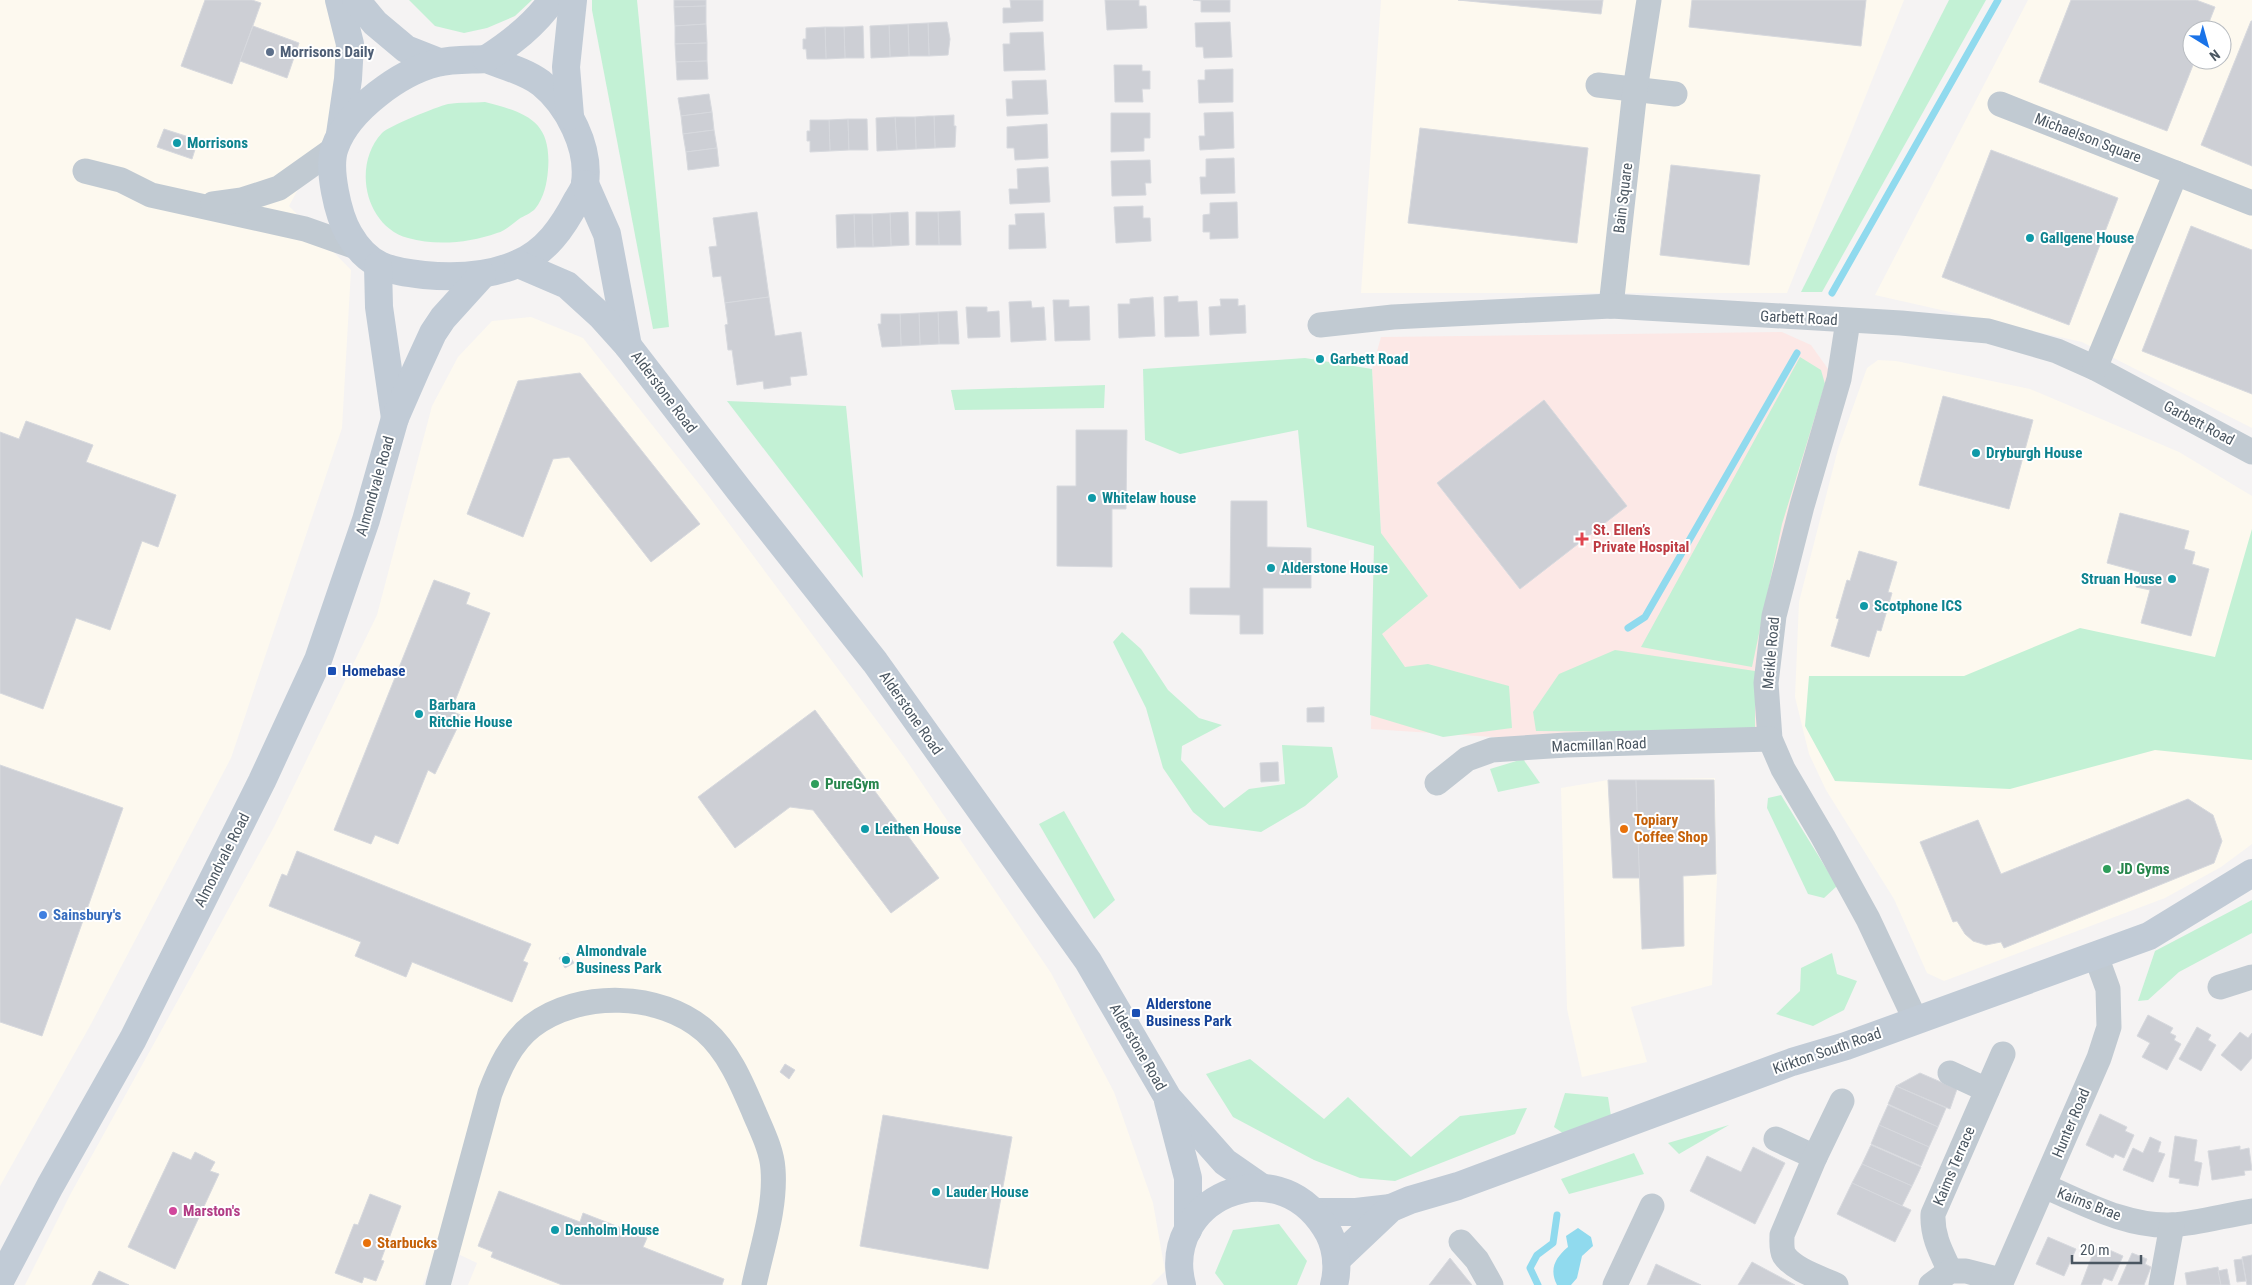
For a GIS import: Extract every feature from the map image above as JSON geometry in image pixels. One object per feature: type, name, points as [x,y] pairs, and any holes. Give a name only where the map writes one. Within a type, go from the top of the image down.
[{"type":"street","points":[[339,0],[350,44],[348,79],[337,142],[334,188],[342,221],[356,247],[378,266],[449,278],[482,274],[518,264],[546,246],[566,223],[585,184],[583,152],[570,116],[566,67],[573,0]]},
{"type":"street","points":[[356,0],[375,23],[406,49],[439,62]]},
{"type":"street","points":[[486,59],[514,41],[545,11],[552,0]]},
{"type":"street","name":"Bain Square","points":[[1611,306],[1636,90],[1650,0]]},
{"type":"street","points":[[198,206],[242,200],[279,188],[337,142],[365,106],[390,84],[412,72],[439,62],[486,59],[525,73],[540,82],[556,97],[570,116]]},
{"type":"street","points":[[1598,85],[1675,94]]},
{"type":"street","name":"Michaelson Square","points":[[2000,104],[2252,203]]},
{"type":"street","points":[[84,171],[121,180],[151,195],[305,230],[356,247]]},
{"type":"street","points":[[2095,368],[2176,173]]},
{"type":"street","name":"Alderstone Road","points":[[585,184],[607,234],[628,346]]},
{"type":"street","name":"Alderstone Road","points":[[518,264],[568,285],[601,316],[628,346],[738,490],[875,662],[1088,961],[1168,1098],[1225,1162],[1261,1187]]},
{"type":"street","name":"Almondvale Road","points":[[378,266],[379,307],[395,418]]},
{"type":"street","name":"Almondvale Road","points":[[0,1281],[50,1186],[133,1039],[262,781],[318,660],[366,520],[395,418],[433,333],[443,318],[482,274]]},
{"type":"street","name":"Garbett Road","points":[[1320,325],[1392,317],[1611,306],[1901,323],[1988,331],[2057,351],[2095,368],[2252,452]]},
{"type":"street","name":"Meikle Road","points":[[1848,321],[1839,379],[1802,506],[1774,616],[1766,683],[1770,739],[1787,777],[1823,837],[1868,919],[1915,1019]]},
{"type":"street","name":"Macmillan Road","points":[[1437,783],[1467,760],[1492,750],[1566,745],[1770,739]]},
{"type":"street","name":"Kirkton South Road","points":[[1316,1212],[1356,1212],[1391,1208],[1410,1200],[1458,1186],[1915,1019],[2096,956],[2149,936],[2252,873]]},
{"type":"street","name":"Hunter Road","points":[[2001,1283],[2098,1058],[2109,1027],[2108,990],[2096,956]]},
{"type":"street","points":[[2220,987],[2252,977]]},
{"type":"street","points":[[438,1285],[490,1093],[498,1071],[511,1050],[532,1026],[558,1012],[568,1008],[615,1000],[658,1005],[682,1014],[706,1032],[730,1062],[741,1083],[765,1138],[774,1168],[772,1208],[754,1285]]},
{"type":"street","name":"Kaims Terrace","points":[[2001,1283],[1966,1271],[1941,1278],[1932,1227],[1933,1214],[2003,1054]]},
{"type":"street","points":[[1950,1073],[1987,1090]]},
{"type":"street","name":"Alderstone Road","points":[[1168,1098],[1188,1178],[1188,1230]]},
{"type":"street","points":[[1836,1285],[1793,1264],[1784,1255],[1782,1236],[1815,1157],[1842,1102]]},
{"type":"street","points":[[1776,1139],[1815,1157]]},
{"type":"street","name":"Kaims Brae","points":[[2044,1186],[2113,1215],[2145,1222],[2172,1225],[2252,1212]]},
{"type":"street","points":[[1181,1284],[1180,1256],[1188,1230],[1201,1211],[1218,1198],[1239,1190],[1261,1187],[1281,1190],[1300,1199],[1316,1212],[1330,1234],[1335,1272]]},
{"type":"street","points":[[1614,1285],[1652,1206]]},
{"type":"street","name":"Kirkton South Road","points":[[1335,1272],[1391,1208]]},
{"type":"street","points":[[2161,1285],[2172,1225]]},
{"type":"street","points":[[1461,1242],[1477,1260],[1491,1285]]},
{"type":"shaded area","points":[[0,0],[325,0],[342,53],[329,132],[289,206],[351,270],[342,428],[231,758],[91,1024],[0,1186]]},
{"type":"shaded area","points":[[1381,0],[1904,0],[1787,293],[1361,293]]},
{"type":"shaded area","points":[[2028,0],[2252,0],[2252,428],[2082,342],[1875,295]]},
{"type":"shaded area","points":[[531,317],[583,338],[707,494],[904,757],[1051,973],[1114,1092],[1153,1203],[1165,1271],[1151,1285],[468,1285],[477,1263],[437,1244],[423,1285],[25,1285],[70,1195],[274,827],[377,615],[432,406],[458,357],[492,321]]},
{"type":"shaded area","name":"St. Ellen’s Private Hospital","points":[[1782,332],[1811,345],[1831,373],[1761,730],[1508,738],[1371,729],[1374,546],[1381,533],[1372,369],[1381,337]]},
{"type":"shaded area","points":[[1878,360],[1896,361],[2030,389],[2179,452],[2252,496],[2252,844],[2221,867],[2165,898],[1944,981],[1927,973],[1894,899],[1826,790],[1809,754],[1795,697],[1799,602],[1838,449],[1867,368]]},
{"type":"shaded area","points":[[1715,778],[1717,878],[1712,985],[1631,1007],[1647,1062],[1582,1077],[1567,1009],[1561,788],[1608,780]]},
{"type":"green space","points":[[409,0],[532,0],[515,16],[487,28],[464,33],[435,26]]},
{"type":"green space","points":[[592,0],[637,0],[669,327],[653,329],[592,10]]},
{"type":"green space","points":[[1949,0],[1986,0],[1822,292],[1801,292]]},
{"type":"green space","points":[[485,102],[524,115],[541,130],[546,140],[548,170],[547,180],[538,205],[532,212],[503,231],[464,241],[430,242],[408,238],[393,231],[382,221],[373,208],[368,193],[366,177],[367,161],[373,146],[382,133],[413,117],[448,104]]},
{"type":"green space","points":[[1800,357],[1821,370],[1825,384],[1782,524],[1752,667],[1641,647]]},
{"type":"green space","points":[[1305,358],[1372,369],[1381,533],[1428,596],[1382,634],[1405,667],[1428,664],[1509,686],[1512,728],[1443,737],[1370,715],[1374,546],[1307,527],[1298,430],[1180,454],[1145,440],[1143,369]]},
{"type":"green space","points":[[1105,385],[1104,408],[955,410],[951,390]]},
{"type":"green space","points":[[727,401],[846,406],[863,578]]},
{"type":"green space","points":[[2252,529],[2252,760],[2155,750],[2010,789],[1835,781],[1805,726],[1809,676],[1964,676],[2080,628],[2215,657]]},
{"type":"green space","points":[[1122,632],[1141,649],[1168,690],[1199,718],[1222,725],[1182,746],[1181,760],[1224,808],[1249,789],[1285,784],[1282,745],[1332,747],[1338,777],[1305,806],[1261,832],[1209,825],[1193,812],[1163,768],[1146,708],[1113,642]]},
{"type":"green space","points":[[1615,650],[1755,671],[1755,733],[1536,731],[1533,712],[1559,674]]},
{"type":"green space","points":[[1523,759],[1540,783],[1498,792],[1490,769]]},
{"type":"green space","points":[[1781,795],[1837,886],[1824,898],[1808,894],[1767,808],[1768,798]]},
{"type":"green space","points":[[1064,811],[1115,900],[1094,919],[1039,824]]},
{"type":"green space","points":[[2252,900],[2252,933],[2179,972],[2148,1000],[2138,1001],[2155,951]]},
{"type":"green space","points":[[1832,953],[1837,974],[1857,981],[1844,1010],[1813,1026],[1776,1014],[1800,991],[1801,968]]},
{"type":"green space","points":[[1250,1059],[1324,1119],[1348,1097],[1411,1157],[1460,1116],[1527,1108],[1515,1134],[1395,1181],[1360,1178],[1314,1160],[1233,1117],[1206,1074]]},
{"type":"green space","points":[[1565,1093],[1608,1097],[1611,1116],[1564,1134],[1554,1127]]},
{"type":"green space","points":[[1729,1125],[1679,1154],[1668,1143]]},
{"type":"green space","points":[[1634,1153],[1644,1174],[1569,1194],[1561,1179]]},
{"type":"green space","points":[[1279,1224],[1307,1261],[1297,1285],[1224,1285],[1215,1273],[1233,1230]]},
{"type":"water","points":[[1578,1228],[1591,1237],[1593,1246],[1582,1256],[1577,1278],[1571,1285],[1557,1285],[1554,1274],[1555,1264],[1568,1247],[1566,1236]]},
{"type":"building","points":[[205,0],[252,0],[261,3],[232,84],[181,66]]},
{"type":"building","points":[[674,0],[706,0],[706,6],[674,7]]},
{"type":"building","points":[[1010,0],[1043,0],[1043,21],[1003,23],[1003,8],[1011,8]]},
{"type":"building","points":[[1105,0],[1139,0],[1139,6],[1146,6],[1147,28],[1107,30]]},
{"type":"building","points":[[1193,0],[1230,0],[1230,12],[1201,12],[1201,1]]},
{"type":"building","points":[[1458,0],[1603,0],[1601,14]]},
{"type":"building","points":[[1692,0],[1866,0],[1861,46],[1689,27]]},
{"type":"building","points":[[2071,0],[2196,0],[2215,7],[2210,20],[2182,20],[2182,70],[2191,70],[2167,131],[2039,82]]},
{"type":"building","points":[[706,6],[706,24],[675,26],[674,7]]},
{"type":"building","points":[[2252,21],[2252,166],[2201,145]]},
{"type":"building","points":[[947,22],[950,39],[948,55],[929,56],[928,23]]},
{"type":"building","points":[[1230,22],[1232,57],[1204,58],[1203,47],[1196,47],[1195,23]]},
{"type":"building","points":[[928,23],[929,56],[909,56],[908,24]]},
{"type":"building","points":[[706,24],[707,43],[675,44],[675,26]]},
{"type":"building","points":[[908,24],[909,56],[890,57],[889,25]]},
{"type":"building","points":[[889,25],[890,57],[871,58],[870,26]]},
{"type":"building","name":"Morrisons Daily","points":[[253,26],[299,43],[287,78],[240,61]]},
{"type":"building","points":[[863,26],[864,58],[845,58],[844,27]]},
{"type":"building","points":[[825,27],[844,27],[845,58],[826,59]]},
{"type":"building","points":[[825,27],[826,59],[807,59],[806,49],[803,49],[803,39],[806,39],[806,28]]},
{"type":"building","points":[[1043,32],[1045,70],[1004,71],[1003,44],[1010,44],[1010,33]]},
{"type":"building","points":[[707,43],[707,61],[676,62],[675,44]]},
{"type":"building","points":[[707,61],[708,79],[677,80],[676,62]]},
{"type":"building","points":[[1114,65],[1142,65],[1142,71],[1150,71],[1150,89],[1142,89],[1143,102],[1115,102]]},
{"type":"building","points":[[1233,69],[1233,102],[1199,103],[1198,80],[1205,80],[1205,70]]},
{"type":"building","points":[[1046,80],[1048,114],[1007,116],[1006,99],[1013,99],[1012,81]]},
{"type":"building","points":[[709,94],[712,112],[681,116],[678,98]]},
{"type":"building","points":[[712,112],[714,130],[683,134],[681,116]]},
{"type":"building","points":[[1233,112],[1234,148],[1200,150],[1199,136],[1205,136],[1204,113]]},
{"type":"building","points":[[1111,113],[1150,113],[1150,138],[1144,138],[1144,151],[1111,152]]},
{"type":"building","points":[[954,115],[954,126],[956,126],[955,147],[935,148],[934,116]]},
{"type":"building","points":[[934,116],[935,148],[916,149],[915,117]]},
{"type":"building","points":[[895,117],[915,117],[916,149],[897,150]]},
{"type":"building","points":[[895,117],[897,150],[877,151],[876,118]]},
{"type":"building","points":[[848,119],[849,150],[830,151],[829,120]]},
{"type":"building","points":[[848,119],[867,119],[868,150],[849,150]]},
{"type":"building","points":[[810,120],[829,120],[830,151],[810,152],[810,141],[807,141],[807,131],[810,131]]},
{"type":"building","points":[[1047,124],[1048,158],[1015,160],[1014,148],[1007,148],[1007,127]]},
{"type":"building","points":[[1420,128],[1588,148],[1577,243],[1408,223]]},
{"type":"building","name":"Morrisons","points":[[164,129],[198,140],[192,159],[157,147]]},
{"type":"building","points":[[714,130],[717,148],[686,152],[683,134]]},
{"type":"building","points":[[717,148],[719,166],[688,170],[686,152]]},
{"type":"building","name":"Gallgene House","points":[[1991,150],[2118,198],[2069,325],[1942,277]]},
{"type":"building","points":[[1234,158],[1235,193],[1201,194],[1200,177],[1206,177],[1206,159]]},
{"type":"building","points":[[1150,160],[1151,183],[1145,183],[1146,195],[1112,196],[1111,161]]},
{"type":"building","points":[[1671,165],[1760,175],[1749,265],[1660,255]]},
{"type":"building","points":[[1048,167],[1050,202],[1010,204],[1009,189],[1018,189],[1017,169]]},
{"type":"building","points":[[1237,202],[1238,238],[1210,239],[1210,232],[1203,232],[1203,215],[1210,214],[1210,203]]},
{"type":"building","points":[[1143,206],[1143,218],[1150,218],[1151,241],[1116,243],[1114,207]]},
{"type":"building","points":[[960,211],[961,245],[939,245],[938,212]]},
{"type":"building","points":[[757,212],[769,297],[725,303],[721,276],[713,277],[709,247],[717,246],[713,218]]},
{"type":"building","points":[[908,212],[909,245],[891,246],[890,213]]},
{"type":"building","points":[[916,212],[938,212],[939,245],[916,245]]},
{"type":"building","points":[[890,213],[891,246],[873,247],[872,214]]},
{"type":"building","points":[[1044,213],[1046,248],[1009,249],[1009,225],[1016,225],[1015,214]]},
{"type":"building","points":[[854,214],[872,214],[873,247],[855,247]]},
{"type":"building","points":[[854,214],[855,247],[837,248],[836,215]]},
{"type":"building","points":[[2191,226],[2252,250],[2252,394],[2142,351]]},
{"type":"building","points":[[1178,296],[1178,302],[1197,301],[1199,336],[1165,337],[1164,297]]},
{"type":"building","points":[[769,297],[775,336],[801,332],[807,375],[790,377],[791,385],[764,389],[763,381],[737,385],[732,350],[728,350],[725,325],[728,324],[725,303]]},
{"type":"building","points":[[1153,297],[1155,336],[1119,338],[1118,304],[1130,304],[1130,299]]},
{"type":"building","points":[[1220,299],[1238,299],[1238,306],[1245,305],[1246,333],[1210,335],[1209,307],[1221,306]]},
{"type":"building","points":[[1053,300],[1069,300],[1069,307],[1089,306],[1090,340],[1055,341]]},
{"type":"building","points":[[1031,301],[1032,308],[1044,307],[1046,340],[1011,342],[1009,302]]},
{"type":"building","points":[[966,307],[987,307],[987,312],[999,311],[1000,337],[968,338]]},
{"type":"building","points":[[957,311],[959,344],[939,344],[938,312]]},
{"type":"building","points":[[938,312],[939,344],[920,345],[919,313]]},
{"type":"building","points":[[919,313],[920,345],[901,346],[900,314]]},
{"type":"building","points":[[881,314],[900,314],[901,346],[882,347],[878,324],[881,324]]},
{"type":"building","points":[[580,373],[700,524],[651,562],[569,457],[553,459],[523,537],[467,514],[518,381]]},
{"type":"building","name":"Dryburgh House","points":[[1943,396],[2033,420],[2009,509],[1919,485]]},
{"type":"building","points":[[1544,400],[1627,506],[1520,589],[1437,483]]},
{"type":"building","points":[[26,421],[93,445],[86,462],[176,495],[158,547],[142,541],[110,630],[76,618],[43,709],[0,693],[0,432],[19,439]]},
{"type":"building","name":"Whitelaw house","points":[[1076,430],[1127,430],[1126,509],[1112,509],[1112,567],[1057,566],[1057,486],[1076,486]]},
{"type":"building","name":"Alderstone House","points":[[1231,501],[1267,501],[1267,547],[1311,548],[1311,588],[1263,588],[1263,634],[1240,634],[1240,615],[1190,614],[1190,588],[1230,588]]},
{"type":"building","name":"Struan House","points":[[2120,513],[2189,531],[2184,549],[2195,552],[2192,564],[2209,569],[2191,636],[2141,623],[2150,590],[2136,587],[2140,572],[2107,563]]},
{"type":"building","name":"Scotphone ICS","points":[[1859,551],[1897,562],[1888,592],[1892,593],[1881,631],[1877,630],[1869,657],[1831,646],[1839,619],[1836,618],[1847,580],[1850,581]]},
{"type":"building","name":"Barbara Ritchie House","points":[[434,580],[470,593],[466,604],[490,613],[451,711],[463,716],[435,774],[428,770],[398,844],[375,835],[371,844],[334,830]]},
{"type":"building","points":[[1324,707],[1324,722],[1307,722],[1307,708]]},
{"type":"building","name":"Leithen House","points":[[815,710],[939,878],[891,913],[813,810],[790,807],[735,848],[698,797]]},
{"type":"building","points":[[1278,762],[1279,781],[1261,782],[1260,763]]},
{"type":"building","name":"Sainsbury's","points":[[0,765],[123,808],[42,1036],[0,1022]]},
{"type":"building","name":"Topiary Coffee Shop","points":[[1608,780],[1636,780],[1640,878],[1613,878]]},
{"type":"building","points":[[1636,780],[1714,780],[1716,874],[1683,876],[1684,946],[1642,949]]},
{"type":"building","name":"JD Gyms","points":[[2188,799],[2213,815],[2222,841],[2214,863],[2004,948],[2001,942],[1986,945],[1973,941],[1965,934],[1957,921],[1953,922],[1920,842],[1978,820],[2001,874]]},
{"type":"building","points":[[297,851],[531,944],[523,961],[528,963],[512,1002],[412,962],[406,977],[355,956],[361,942],[269,906],[282,874],[287,876]]},
{"type":"building","name":"Almondvale Business Park","points":[[568,953],[574,963],[565,968],[559,958]]},
{"type":"building","points":[[2148,1015],[2173,1028],[2170,1033],[2176,1036],[2174,1040],[2181,1044],[2167,1070],[2142,1057],[2150,1043],[2137,1036]]},
{"type":"building","points":[[2197,1027],[2211,1035],[2208,1040],[2216,1045],[2201,1071],[2179,1059]]},
{"type":"building","points":[[2240,1032],[2248,1038],[2252,1033],[2252,1058],[2241,1071],[2221,1055]]},
{"type":"building","points":[[785,1064],[795,1070],[789,1079],[780,1072]]},
{"type":"building","points":[[1920,1073],[1957,1089],[1950,1109],[1896,1086]]},
{"type":"building","points":[[1896,1086],[1946,1108],[1938,1127],[1888,1104]]},
{"type":"building","points":[[1888,1105],[1938,1127],[1929,1147],[1879,1125]]},
{"type":"building","points":[[2100,1114],[2127,1127],[2125,1131],[2134,1135],[2124,1158],[2115,1154],[2113,1158],[2086,1145]]},
{"type":"building","name":"Lauder House","points":[[883,1115],[1012,1137],[988,1269],[860,1246]]},
{"type":"building","points":[[1879,1125],[1929,1147],[1921,1166],[1871,1144]]},
{"type":"building","points":[[2175,1136],[2197,1140],[2194,1161],[2202,1163],[2198,1186],[2179,1183],[2180,1179],[2169,1177]]},
{"type":"building","points":[[2150,1137],[2161,1142],[2158,1152],[2165,1154],[2153,1182],[2123,1170],[2133,1148],[2143,1153]]},
{"type":"building","points":[[1871,1145],[1921,1167],[1912,1186],[1862,1164]]},
{"type":"building","points":[[2240,1146],[2240,1150],[2249,1148],[2252,1170],[2244,1171],[2245,1175],[2212,1180],[2208,1151]]},
{"type":"building","points":[[1753,1147],[1785,1163],[1755,1224],[1690,1191],[1707,1156],[1741,1172]]},
{"type":"building","name":"Marston's","points":[[173,1152],[191,1160],[195,1152],[215,1162],[210,1171],[219,1174],[175,1269],[128,1247]]},
{"type":"building","points":[[1862,1164],[1912,1186],[1902,1206],[1852,1183]]},
{"type":"building","points":[[1852,1183],[1911,1210],[1895,1242],[1837,1214]]},
{"type":"building","name":"Denholm House","points":[[499,1191],[580,1222],[583,1213],[647,1238],[643,1247],[724,1279],[722,1285],[562,1285],[491,1257],[493,1252],[478,1246]]},
{"type":"building","name":"Starbucks","points":[[370,1194],[401,1206],[381,1260],[384,1261],[376,1281],[364,1277],[362,1283],[335,1273],[354,1224],[358,1225]]},
{"type":"building","points":[[2048,1237],[2076,1249],[2064,1276],[2036,1264]]},
{"type":"building","points":[[2095,1248],[2104,1252],[2105,1248],[2123,1256],[2112,1281],[2104,1278],[2101,1285],[2081,1285]]},
{"type":"building","points":[[2132,1253],[2147,1259],[2145,1264],[2151,1267],[2144,1285],[2118,1285]]},
{"type":"building","points":[[2252,1255],[2252,1285],[2247,1285],[2242,1257]]},
{"type":"building","points":[[1450,1258],[1472,1285],[1429,1285]]},
{"type":"building","points":[[2242,1259],[2246,1281],[2237,1282],[2234,1260]]},
{"type":"building","points":[[1752,1262],[1795,1285],[1738,1285]]},
{"type":"building","points":[[1656,1264],[1701,1285],[1647,1285]]},
{"type":"building","points":[[2218,1267],[2221,1285],[2187,1285],[2185,1273]]},
{"type":"building","points":[[2227,1269],[2230,1285],[2221,1285],[2218,1271]]},
{"type":"building","points":[[99,1271],[129,1285],[92,1285]]},
{"type":"waterway","points":[[1832,293],[1998,0]]},
{"type":"waterway","points":[[1628,628],[1645,617],[1797,353]]},
{"type":"waterway","points":[[1538,1285],[1530,1268],[1537,1255],[1553,1243],[1557,1215]]},
{"type":"place","name":"Morrisons Daily","points":[[270,52]]},
{"type":"place","name":"Morrisons","points":[[177,143]]},
{"type":"place","name":"Gallgene House","points":[[2030,238]]},
{"type":"place","name":"Garbett Road","points":[[1320,359]]},
{"type":"place","name":"Dryburgh House","points":[[1976,453]]},
{"type":"place","name":"Whitelaw house","points":[[1092,498]]},
{"type":"place","name":"St. Ellen’s Private Hospital","points":[[1582,539]]},
{"type":"place","name":"Alderstone House","points":[[1271,568]]},
{"type":"place","name":"Struan House","points":[[2172,579]]},
{"type":"place","name":"Scotphone ICS","points":[[1864,606]]},
{"type":"place","name":"Homebase","points":[[332,671]]},
{"type":"place","name":"Barbara Ritchie House","points":[[419,714]]},
{"type":"place","name":"PureGym","points":[[815,784]]},
{"type":"place","name":"Leithen House","points":[[865,829]]},
{"type":"place","name":"Topiary Coffee Shop","points":[[1624,829]]},
{"type":"place","name":"JD Gyms","points":[[2107,869]]},
{"type":"place","name":"Sainsbury's","points":[[43,915]]},
{"type":"place","name":"Almondvale Business Park","points":[[566,960]]},
{"type":"place","name":"Alderstone Business Park","points":[[1136,1013]]},
{"type":"place","name":"Lauder House","points":[[936,1192]]},
{"type":"place","name":"Marston's","points":[[173,1211]]},
{"type":"place","name":"Denholm House","points":[[555,1230]]},
{"type":"place","name":"Starbucks","points":[[367,1243]]}]
